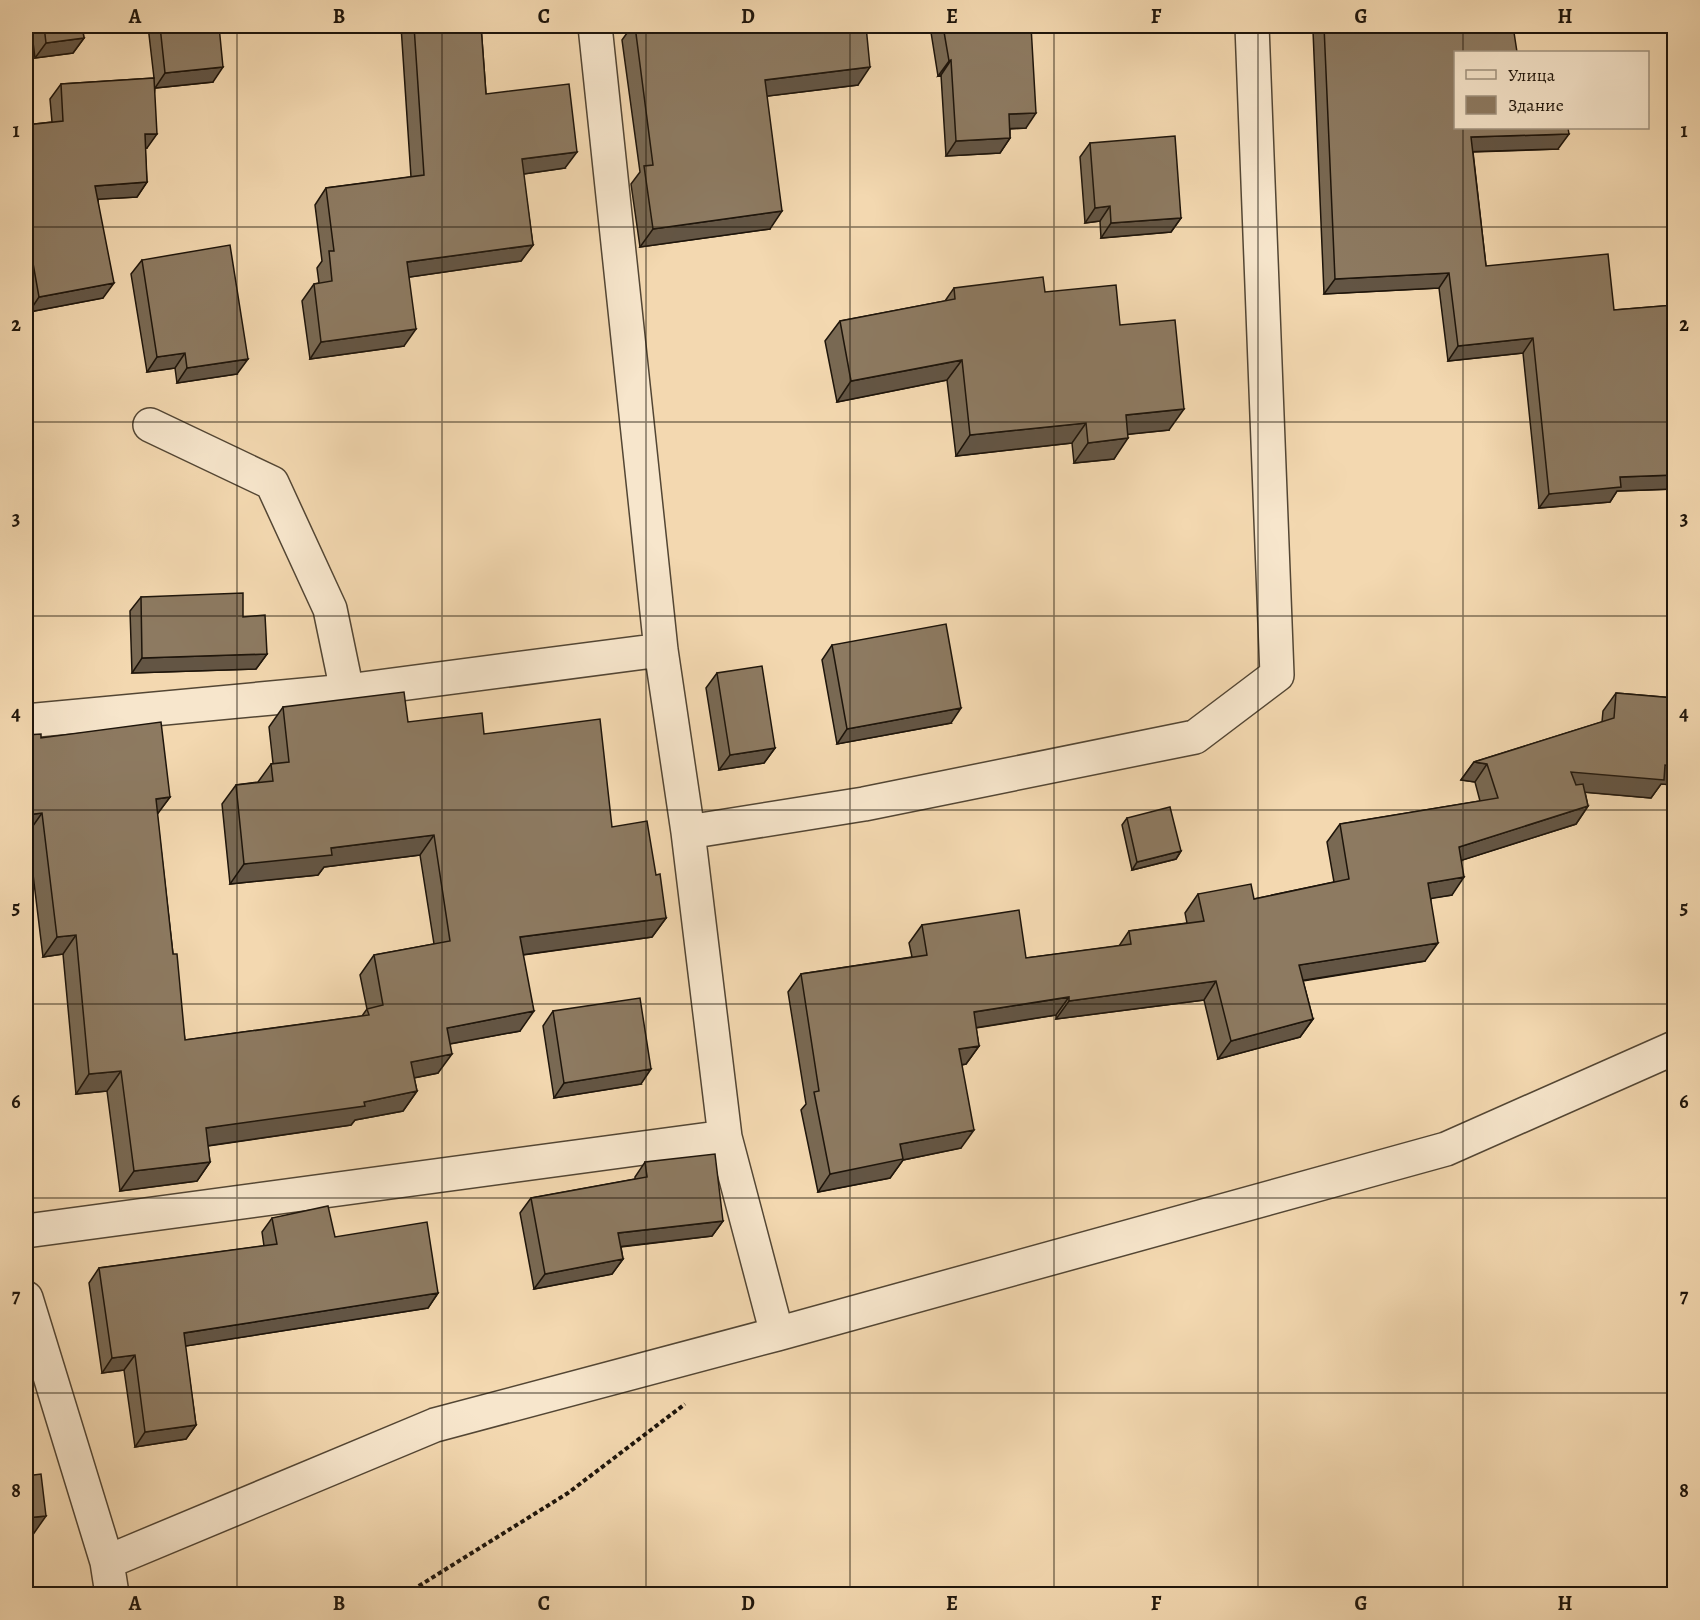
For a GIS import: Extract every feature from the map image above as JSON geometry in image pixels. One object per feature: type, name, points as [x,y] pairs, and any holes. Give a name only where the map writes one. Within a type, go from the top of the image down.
[{"type":"street","points":[[595,26],[661,650],[688,832],[725,1137],[777,1334]]},
{"type":"street","points":[[688,832],[864,804],[1195,737],[1277,675],[1252,26]]},
{"type":"street","points":[[150,425],[272,483],[330,609],[346,691]]},
{"type":"street","points":[[26,721],[346,691],[661,650]]},
{"type":"street","points":[[108,1562],[435,1425],[777,1334],[1446,1149],[1674,1048]]},
{"type":"street","points":[[26,1231],[725,1137]]},
{"type":"street","points":[[26,1298],[108,1562],[112,1594]]},
{"type":"path","points":[[405,1594],[568,1493],[691,1399]]},
{"type":"building","points":[[44,26],[82,26],[84,38],[46,43]]},
{"type":"building","points":[[160,26],[219,26],[223,67],[165,73]]},
{"type":"building","points":[[414,26],[481,26],[486,94],[569,84],[577,152],[522,159],[533,245],[407,262],[416,329],[321,342],[314,284],[332,281],[329,251],[334,251],[326,188],[424,175]]},
{"type":"building","points":[[635,26],[866,26],[870,67],[765,80],[782,211],[653,229],[644,166],[653,165]]},
{"type":"building","points":[[943,26],[1031,26],[1036,113],[1009,114],[1010,138],[956,141],[951,60],[949,61]]},
{"type":"building","points":[[1324,26],[1513,26],[1517,51],[1454,51],[1454,129],[1568,129],[1569,134],[1471,137],[1486,266],[1608,254],[1614,310],[1674,305],[1674,475],[1620,477],[1621,487],[1549,494],[1533,338],[1458,346],[1449,273],[1335,279]]},
{"type":"building","points":[[154,78],[157,134],[145,134],[147,182],[95,186],[114,283],[39,297],[26,224],[26,125],[63,121],[61,84]]},
{"type":"building","points":[[1175,136],[1181,218],[1111,223],[1110,206],[1095,208],[1090,143]]},
{"type":"building","points":[[230,245],[248,359],[187,368],[185,353],[157,357],[142,260]]},
{"type":"building","points":[[1043,277],[1045,292],[1116,285],[1120,325],[1175,320],[1184,409],[1126,415],[1128,438],[1088,443],[1086,423],[970,435],[962,360],[851,381],[840,321],[955,299],[954,288]]},
{"type":"building","points":[[243,593],[243,617],[265,615],[267,654],[142,658],[141,597]]},
{"type":"building","points":[[946,624],[961,708],[847,729],[832,645]]},
{"type":"building","points":[[762,666],[775,748],[730,755],[717,673]]},
{"type":"building","points":[[404,692],[408,722],[482,713],[484,734],[600,719],[612,827],[647,821],[656,875],[660,874],[666,918],[520,937],[534,1011],[447,1028],[452,1054],[411,1062],[417,1091],[364,1102],[365,1106],[206,1128],[210,1162],[134,1171],[121,1071],[89,1074],[76,935],[57,937],[42,813],[26,815],[26,735],[41,734],[41,738],[161,722],[170,797],[156,799],[173,954],[177,954],[185,1040],[369,1015],[367,1009],[383,1005],[374,955],[450,941],[434,835],[331,848],[332,855],[244,864],[236,785],[273,781],[271,764],[289,762],[283,707]]},
{"type":"building","points":[[1616,693],[1674,698],[1674,766],[1665,765],[1664,780],[1571,772],[1576,785],[1583,784],[1588,806],[1459,847],[1464,877],[1428,883],[1438,943],[1299,965],[1313,1019],[1231,1041],[1216,981],[1069,1001],[1069,997],[974,1012],[979,1046],[959,1049],[974,1130],[900,1144],[903,1159],[830,1174],[814,1092],[819,1091],[801,974],[927,955],[922,925],[1019,910],[1026,958],[1131,944],[1129,931],[1204,921],[1198,894],[1251,884],[1254,899],[1349,879],[1340,824],[1498,798],[1487,764],[1474,762],[1614,718]]},
{"type":"building","points":[[1170,807],[1181,851],[1137,862],[1127,818]]},
{"type":"building","points":[[640,998],[651,1069],[564,1083],[553,1011]]},
{"type":"building","points":[[715,1154],[723,1221],[618,1233],[623,1259],[545,1274],[531,1198],[647,1177],[645,1162]]},
{"type":"building","points":[[328,1206],[335,1237],[427,1222],[438,1293],[184,1333],[196,1425],[145,1432],[135,1355],[112,1358],[99,1268],[277,1244],[272,1218]]},
{"type":"building","points":[[41,1474],[46,1516],[26,1518],[26,1476]]}]
